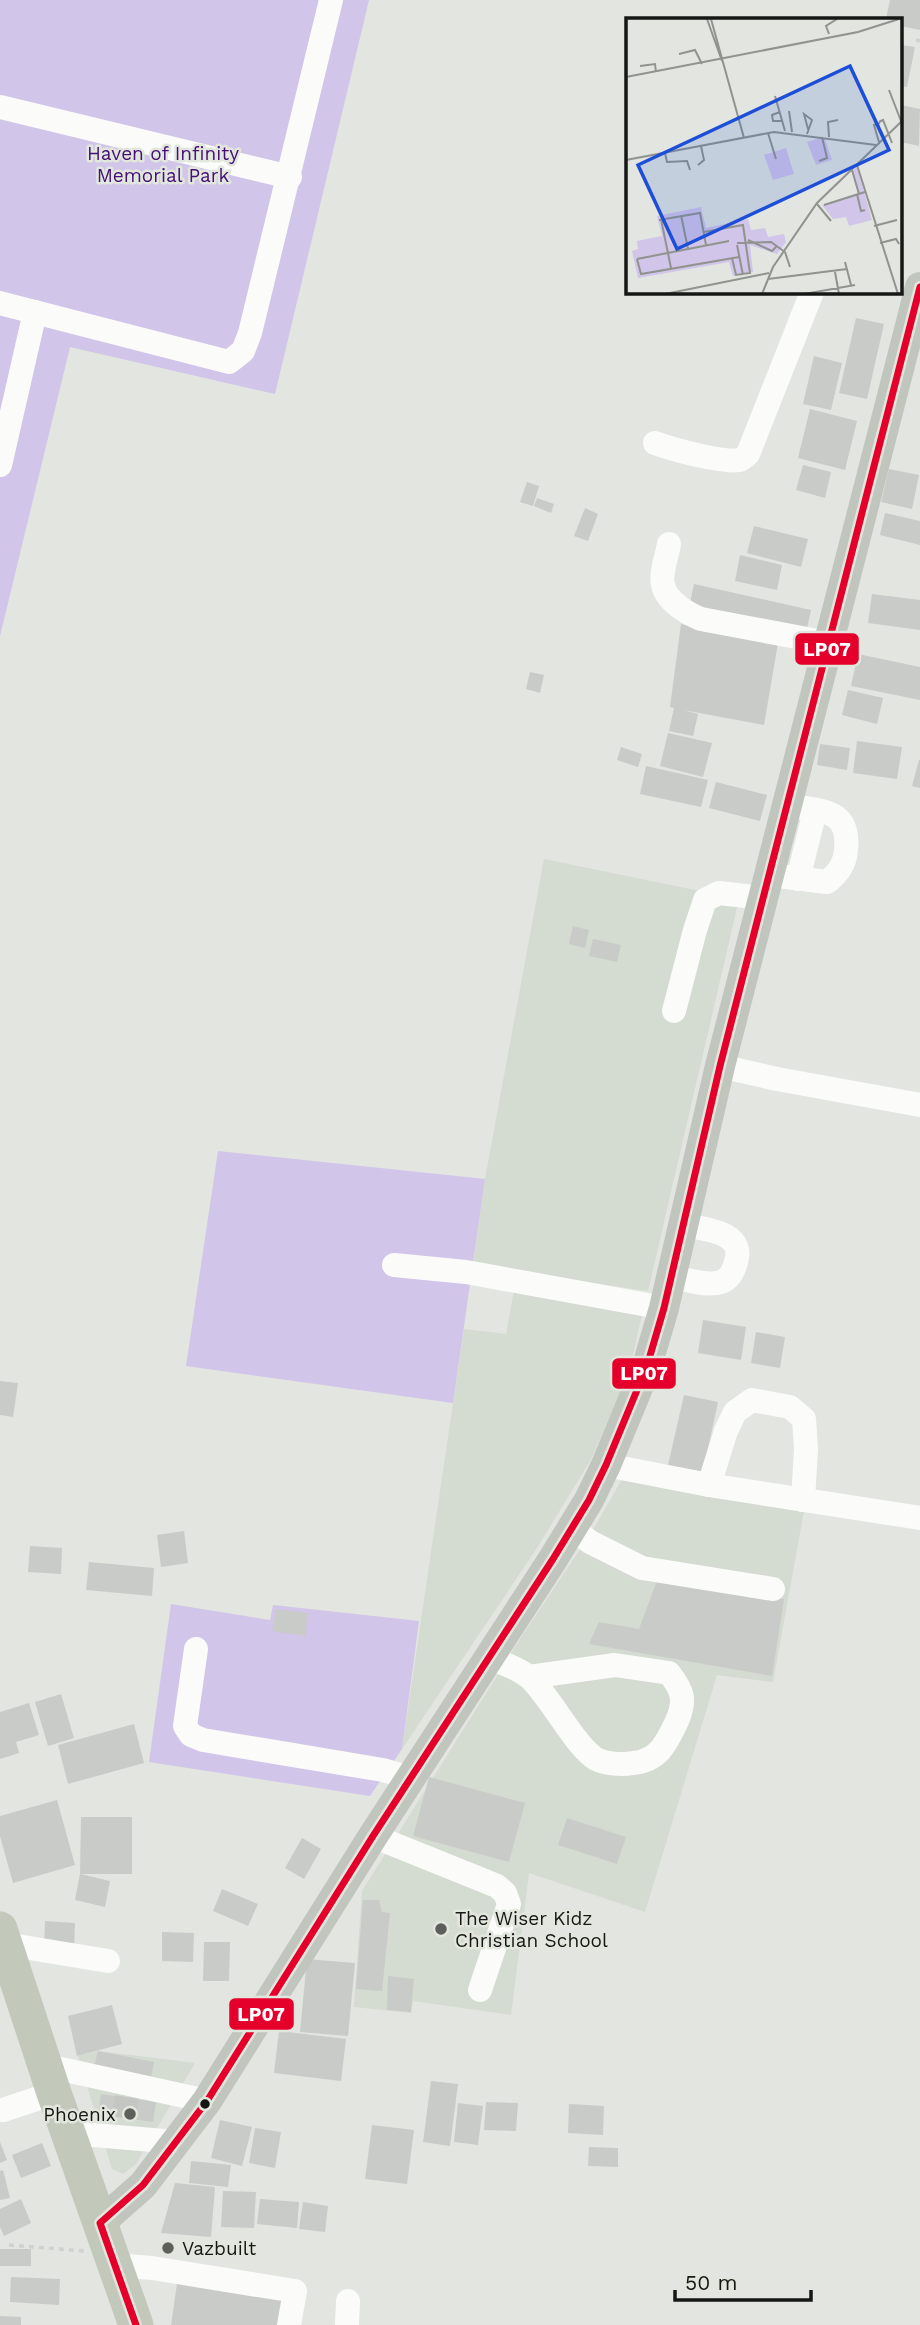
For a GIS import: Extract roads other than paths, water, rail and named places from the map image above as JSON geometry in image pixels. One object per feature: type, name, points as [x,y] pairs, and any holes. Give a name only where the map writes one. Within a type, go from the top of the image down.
[{"type":"highway","points":[[5,1953],[136,2325]]},
{"type":"main road","points":[[109,2247],[143,2185],[207,2101],[373,1836],[572,1528],[606,1465],[647,1366],[664,1308],[720,1066],[801,808],[828,643],[913,289]]},
{"type":"lane","points":[[0,303],[229,362],[243,351],[290,177],[331,0]]},
{"type":"lane","points":[[0,107],[290,177]]},
{"type":"lane","points":[[655,443],[670,449],[727,460],[741,460],[748,454],[811,294]]},
{"type":"lane","points":[[0,465],[35,312]]},
{"type":"lane","points":[[669,544],[662,584],[668,595],[687,614],[701,620],[828,643]]},
{"type":"lane","points":[[674,1011],[705,900],[719,893],[777,884],[827,882],[838,874],[846,855],[848,832],[844,822],[832,814],[801,808]]},
{"type":"lane","points":[[720,1066],[920,1105]]},
{"type":"lane","points":[[671,1277],[707,1283],[722,1282],[731,1274],[737,1261],[737,1246],[729,1237],[717,1231],[683,1225]]},
{"type":"lane","points":[[394,1265],[466,1272],[664,1308]]},
{"type":"lane","points":[[709,1485],[726,1431],[735,1412],[752,1399],[790,1407],[804,1419],[806,1450],[803,1500]]},
{"type":"lane","points":[[606,1465],[709,1485],[920,1518]]},
{"type":"lane","points":[[572,1528],[590,1542],[642,1569],[773,1589]]},
{"type":"lane","points":[[196,1649],[185,1726],[191,1735],[203,1740],[383,1770],[411,1778]]},
{"type":"lane","points":[[489,1657],[529,1677],[550,1700],[582,1746],[597,1760],[622,1765],[644,1762],[665,1746],[682,1709],[682,1689],[669,1673],[615,1665],[529,1677]]},
{"type":"lane","points":[[373,1836],[496,1885],[505,1893],[509,1904],[480,1990]]},
{"type":"lane","points":[[5,1953],[108,1961]]},
{"type":"lane","points":[[3,2110],[50,2079],[125,2109],[176,2142]]},
{"type":"lane","points":[[70,2133],[125,2109],[207,2101]]},
{"type":"lane","points":[[109,2247],[152,2268],[295,2291],[289,2325]]},
{"type":"tunnel","points":[[124,2118],[127,2097]]},
{"type":"place","name":"The Wiser Kidz Christian School","points":[[441,1929]]},
{"type":"place","name":"Phoenix","points":[[130,2114]]},
{"type":"place","name":"Vazbuilt","points":[[168,2248]]},
{"type":"park label","name":"Haven of Infinity Memorial Park","points":[[163,164]]}]
